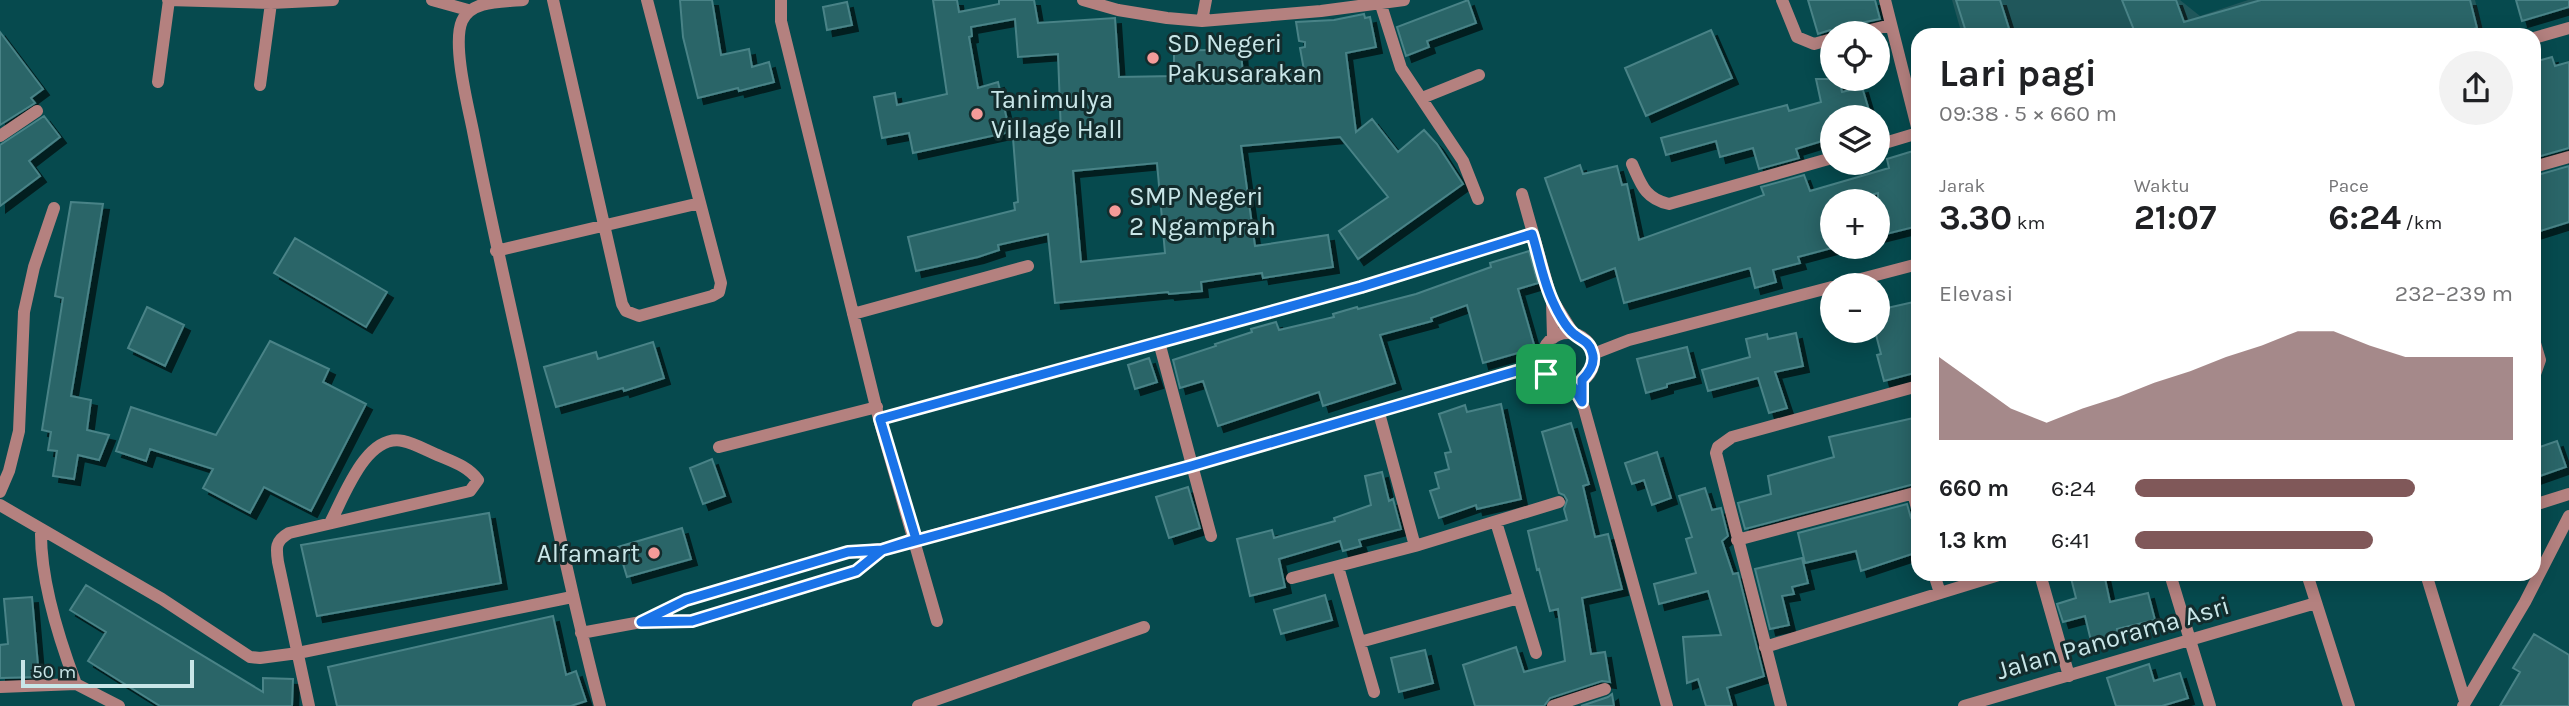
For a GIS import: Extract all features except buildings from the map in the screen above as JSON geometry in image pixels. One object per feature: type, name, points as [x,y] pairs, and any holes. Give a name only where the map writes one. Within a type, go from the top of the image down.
[{"type":"street","points":[[158,82],[169,0],[271,3],[333,0]]},
{"type":"street","points":[[432,0],[468,10]]},
{"type":"street","points":[[523,0],[482,3],[468,10],[461,23],[460,65],[496,251],[580,633],[600,706]]},
{"type":"street","points":[[553,0],[622,304],[626,312],[639,316],[719,292],[721,283],[647,0]]},
{"type":"street","points":[[781,0],[781,21],[853,314],[937,621]]},
{"type":"street","points":[[1084,0],[1167,19],[1202,21],[1320,6],[1381,5],[1404,0]]},
{"type":"street","points":[[1202,21],[1206,0]]},
{"type":"street","points":[[1782,0],[1797,37],[1814,44],[1820,43]]},
{"type":"street","points":[[1885,0],[1911,104]]},
{"type":"street","points":[[260,85],[271,3]]},
{"type":"street","points":[[1381,5],[1396,57],[1464,161],[1478,199]]},
{"type":"street","points":[[2541,36],[2569,29]]},
{"type":"street","points":[[1422,97],[1479,75]]},
{"type":"street","points":[[0,136],[37,111]]},
{"type":"street","points":[[1890,141],[1911,134]]},
{"type":"street","points":[[2541,165],[2569,157]]},
{"type":"street","points":[[1632,164],[1646,194],[1656,201],[1669,204],[1820,161]]},
{"type":"street","points":[[1521,194],[1552,301],[1553,338]]},
{"type":"street","points":[[496,251],[700,203]]},
{"type":"street","points":[[0,492],[9,471],[19,431],[24,312],[34,267],[54,208]]},
{"type":"street","points":[[719,447],[878,413],[1159,342],[1361,287],[1532,234]]},
{"type":"street","points":[[853,314],[1028,266]]},
{"type":"street","points":[[1884,273],[1911,266]]},
{"type":"street","points":[[1591,349],[1820,290]]},
{"type":"street","points":[[1552,301],[1573,333],[1582,337],[1591,349],[1593,363],[1589,373],[1577,382],[1563,385],[1546,374],[1542,355],[1553,338],[1573,333]]},
{"type":"street","points":[[1159,342],[1211,536]]},
{"type":"street","points":[[641,622],[686,600],[848,552],[882,550],[1379,412],[1527,368],[1542,355]]},
{"type":"street","points":[[1527,368],[1546,374]]},
{"type":"street","points":[[1577,382],[1667,706]]},
{"type":"street","points":[[1781,706],[1716,453],[1721,443],[1732,437],[1911,388]]},
{"type":"street","points":[[1379,412],[1415,546]]},
{"type":"street","points":[[309,706],[283,590],[277,543],[289,533],[470,491],[478,480],[471,469],[403,441],[391,440],[375,446],[363,462],[330,523]]},
{"type":"street","points":[[1737,540],[1911,493]]},
{"type":"street","points":[[2541,503],[2569,494]]},
{"type":"street","points":[[1292,579],[1415,546],[1559,502]]},
{"type":"street","points":[[0,505],[162,599],[250,657],[298,653],[572,597]]},
{"type":"street","points":[[2541,571],[2569,516]]},
{"type":"street","points":[[1496,522],[1536,653]]},
{"type":"street","points":[[41,530],[47,581],[64,652],[76,684]]},
{"type":"street","points":[[580,633],[641,622],[692,621],[856,571],[882,550]]},
{"type":"street","points":[[1338,567],[1374,692]]},
{"type":"street","points":[[1936,581],[1940,593]]},
{"type":"street","points":[[1765,647],[1979,581]]},
{"type":"street","points":[[2042,581],[2069,676]]},
{"type":"street","points":[[2172,581],[2210,706]]},
{"type":"street","points":[[2309,581],[2349,706]]},
{"type":"street","points":[[2428,581],[2464,703]]},
{"type":"street","points":[[2464,703],[2536,581]]},
{"type":"street","points":[[1360,642],[1519,598]]},
{"type":"street","name":"Jalan Panorama Asri","points":[[1964,706],[2316,603]]},
{"type":"street","points":[[918,706],[1144,627]]},
{"type":"street","points":[[0,687],[76,684],[120,706]]},
{"type":"street","points":[[1554,706],[1605,689]]},
{"type":"shaded area","points":[[1952,0],[2180,0],[2200,16],[2248,0],[2475,0],[2483,28],[1960,28]]},
{"type":"place","name":"SD Negeri Pakusarakan","points":[[1153,58]]},
{"type":"place","name":"Tanimulya Village Hall","points":[[977,114]]},
{"type":"place","name":"SMP Negeri 2 Ngamprah","points":[[1115,211]]},
{"type":"place","name":"Alfamart","points":[[654,553]]},
{"type":"route","points":[[1546,374],[1527,368],[1191,466],[882,550],[848,552],[686,600],[641,622],[692,621],[856,571],[882,550],[916,539],[880,419],[1361,287],[1532,234],[1552,301],[1573,333],[1589,344],[1593,354],[1589,373],[1582,380],[1582,402],[1572,385],[1553,381],[1546,374]]}]
